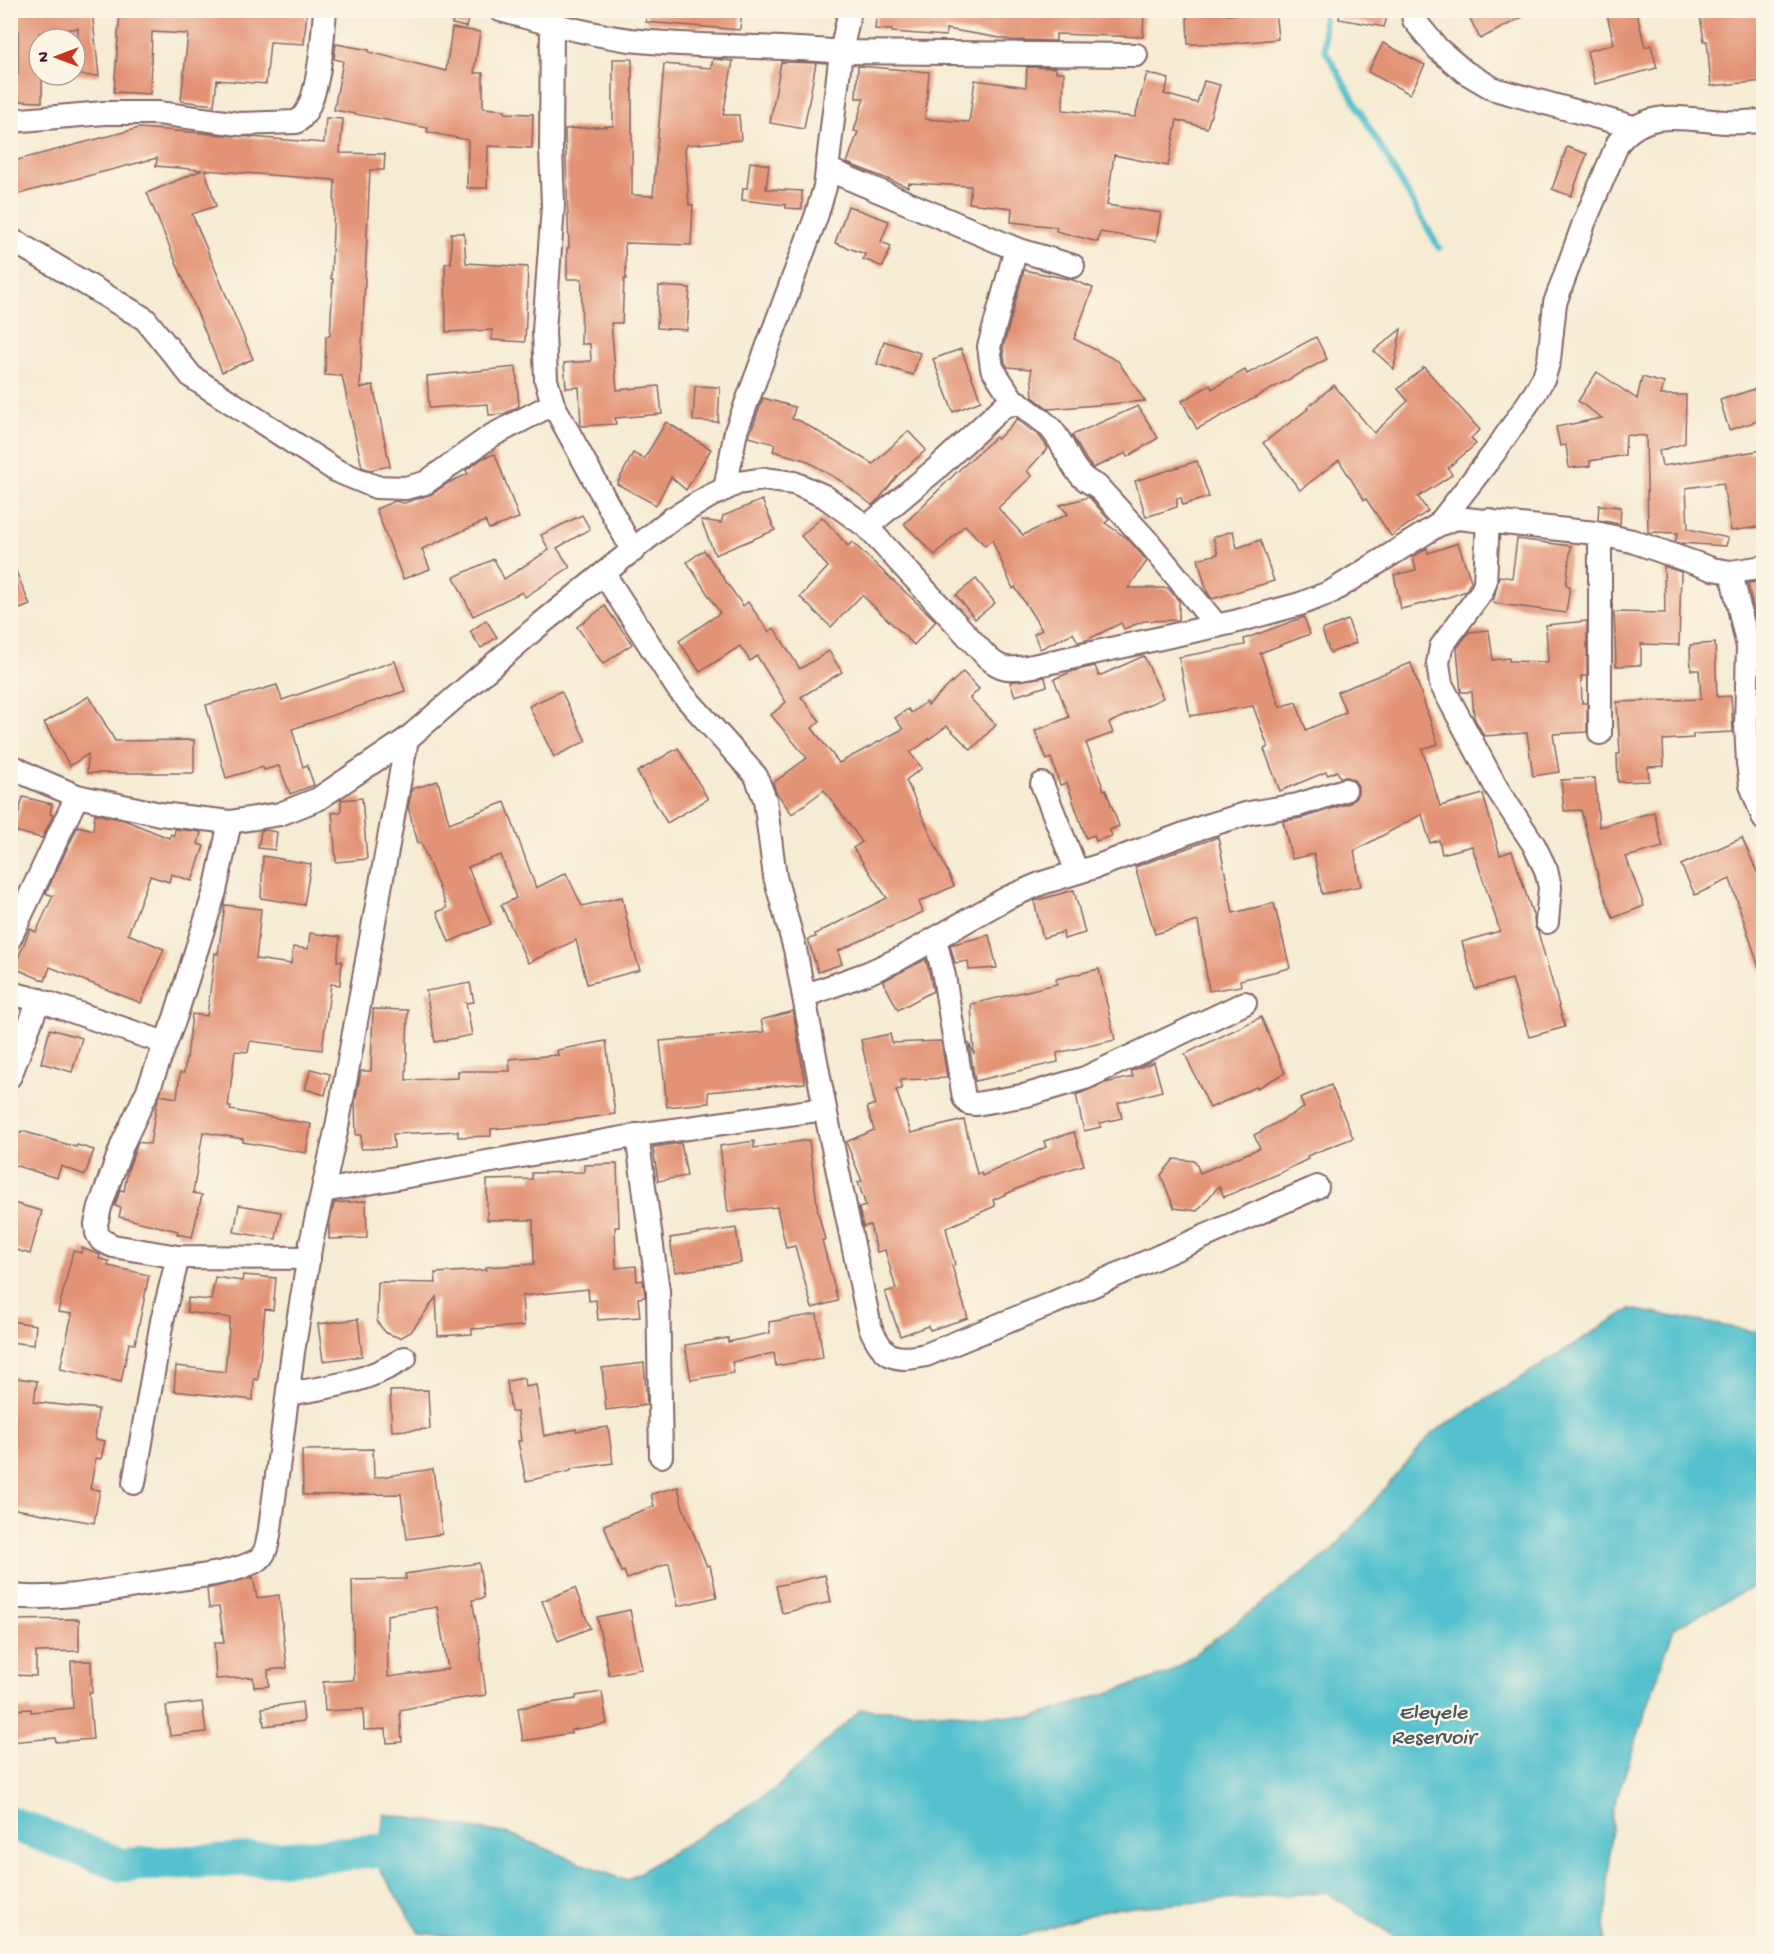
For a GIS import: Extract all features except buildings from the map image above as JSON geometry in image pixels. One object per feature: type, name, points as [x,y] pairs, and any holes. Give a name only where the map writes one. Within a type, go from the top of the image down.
[{"type":"street","points":[[10,121],[115,113],[158,113],[240,124],[296,122],[303,119],[310,106],[321,56],[325,10]]},
{"type":"street","points":[[500,10],[552,24],[630,39],[696,44],[802,48],[841,52],[1136,55]]},
{"type":"street","points":[[725,489],[736,432],[825,187],[841,52],[850,10]]},
{"type":"street","points":[[1412,10],[1414,20],[1438,49],[1465,72],[1494,89],[1634,127]]},
{"type":"street","points":[[552,24],[553,206],[544,331],[546,380],[553,404],[633,550]]},
{"type":"street","points":[[1438,525],[1494,453],[1544,377],[1549,360],[1555,303],[1584,223],[1618,143],[1627,132],[1642,122],[1650,120],[1685,117],[1727,122],[1764,121]]},
{"type":"street","points":[[827,169],[1016,249],[1073,266]]},
{"type":"street","points":[[10,240],[145,319],[192,377],[337,471],[376,487],[405,488],[425,483],[491,436],[553,404]]},
{"type":"street","points":[[1015,403],[992,368],[989,347],[1016,249]]},
{"type":"street","points":[[867,527],[936,469],[1004,406],[1019,403],[1053,430],[1078,474],[1097,486],[1150,544],[1217,626]]},
{"type":"street","points":[[10,765],[77,796],[160,814],[230,822],[280,814],[318,799],[406,739],[537,627],[670,520],[710,496],[738,483],[764,479],[794,483],[824,496],[867,527],[997,666],[1010,669],[1217,626],[1300,604],[1331,592],[1438,525],[1457,518],[1600,534],[1632,541],[1712,569],[1731,572],[1764,567]]},
{"type":"street","points":[[1488,520],[1485,582],[1482,591],[1441,647],[1438,663],[1441,684],[1491,779],[1534,845],[1546,870],[1550,887],[1547,922]]},
{"type":"street","points":[[1600,534],[1600,733]]},
{"type":"street","points":[[1731,572],[1748,646],[1748,763],[1751,785],[1764,819]]},
{"type":"street","points":[[604,574],[678,689],[756,776],[765,800],[775,877],[795,949],[870,1327],[878,1345],[891,1356],[906,1360],[926,1355],[1053,1304],[1317,1187]]},
{"type":"street","points":[[10,1596],[38,1599],[70,1596],[216,1574],[258,1561],[265,1551],[309,1257],[337,1127],[406,739]]},
{"type":"street","points":[[1042,784],[1077,872]]},
{"type":"street","points":[[804,996],[899,959],[1007,898],[1042,883],[1237,816],[1298,805],[1345,790]]},
{"type":"street","points":[[10,938],[77,796]]},
{"type":"street","points":[[230,822],[215,891],[148,1090],[123,1143],[100,1207],[96,1224],[97,1233],[101,1240],[113,1246],[178,1257],[309,1257]]},
{"type":"street","points":[[935,939],[944,976],[964,1098],[968,1103],[976,1104],[1027,1095],[1085,1078],[1245,1003]]},
{"type":"street","points":[[10,993],[39,1000],[165,1043]]},
{"type":"street","points":[[10,1076],[39,1000]]},
{"type":"street","points":[[323,1191],[637,1135],[825,1109]]},
{"type":"street","points":[[637,1135],[658,1292],[661,1456]]},
{"type":"street","points":[[134,1483],[162,1321],[178,1257]]},
{"type":"street","points":[[288,1394],[350,1383],[384,1371],[405,1358]]},
{"type":"water","name":"Eleyele Reservoir","points":[[1630,1309],[1763,1333],[1764,1581],[1674,1628],[1613,1809],[1604,1943],[1405,1943],[1326,1892],[1109,1909],[1012,1939],[819,1939],[813,1944],[515,1944],[419,1933],[377,1864],[384,1814],[510,1834],[626,1881],[775,1789],[861,1709],[1034,1717],[1169,1673],[1332,1551],[1431,1434]]},
{"type":"waterway","points":[[1323,10],[1325,50],[1439,248]]},
{"type":"waterway","points":[[10,1823],[122,1865],[392,1850],[425,1857]]}]
